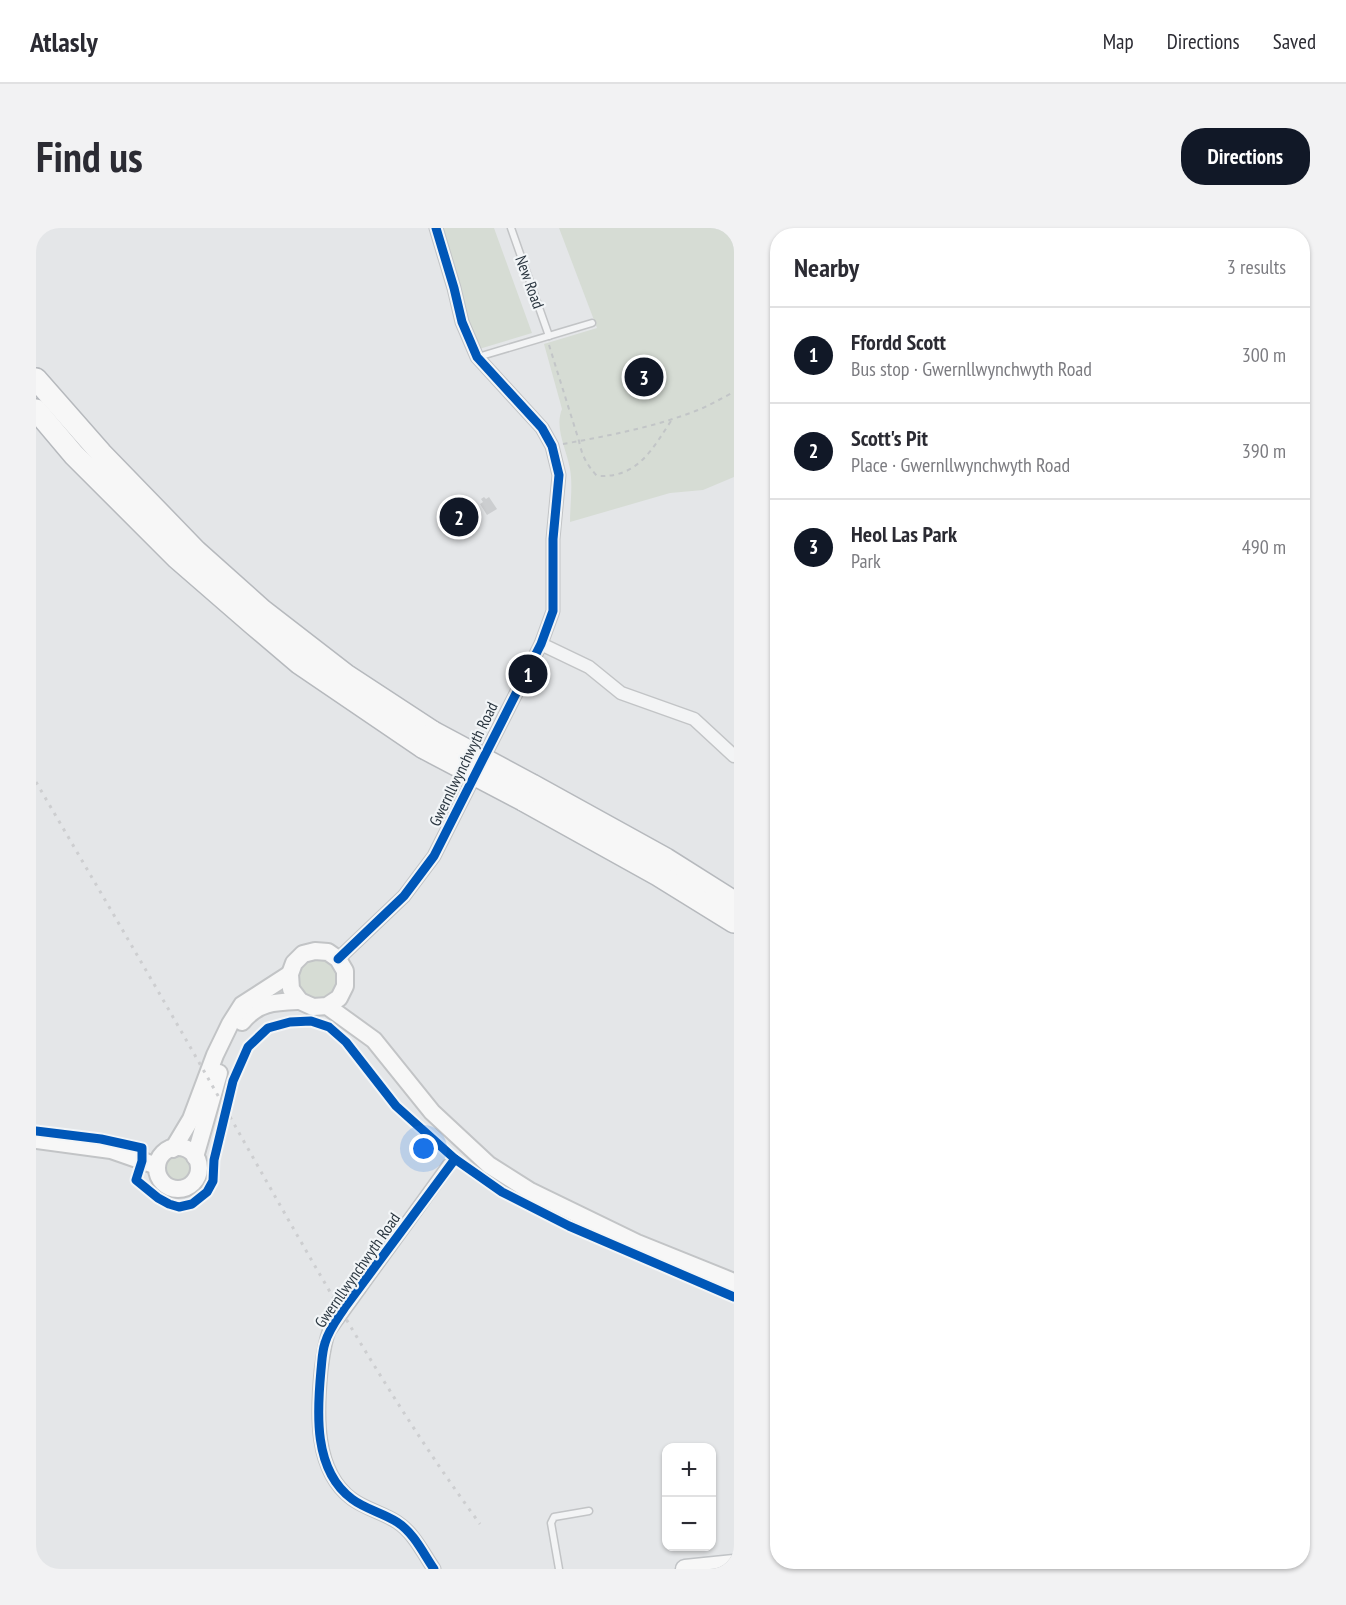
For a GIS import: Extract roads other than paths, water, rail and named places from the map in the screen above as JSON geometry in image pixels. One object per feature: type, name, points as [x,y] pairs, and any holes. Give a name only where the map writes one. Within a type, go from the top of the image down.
[{"type":"highway","points":[[36,379],[101,453],[196,550],[261,610],[428,740]]},
{"type":"highway","points":[[36,410],[74,455],[177,558],[299,663],[428,740],[528,793],[657,854],[734,902]]},
{"type":"highway","points":[[528,793],[603,845],[703,908],[734,932]]},
{"type":"highway","points":[[603,845],[668,880],[734,922]]},
{"type":"main road","points":[[195,1157],[223,1058],[239,1026],[250,1012],[273,1002],[300,1001],[313,1007],[327,1006],[339,998],[345,986],[345,971],[338,959],[328,952],[315,951],[303,954],[294,963],[290,974],[291,989],[300,1001]]},
{"type":"main road","points":[[173,1149],[191,1119],[215,1055],[242,1005],[290,974]]},
{"type":"main road","points":[[327,1006],[374,1040],[432,1112],[489,1165],[530,1191],[637,1243],[734,1282]]},
{"type":"main road","points":[[36,1140],[111,1150],[158,1166]]},
{"type":"main road","points":[[184,1148],[195,1157],[198,1163],[197,1177],[194,1182],[182,1189],[164,1184],[160,1178],[158,1166],[164,1153],[173,1149],[184,1148]]},
{"type":"main road","points":[[685,1569],[734,1564]]},
{"type":"street","name":"Gwernllwynchwyth Road","points":[[338,959],[404,896],[434,856],[541,644],[553,611],[553,539],[559,475],[552,446],[542,428],[477,357],[462,322],[436,228]]},
{"type":"street","points":[[541,644],[589,667],[621,693],[694,720],[734,756]]},
{"type":"street","name":"Gwernllwynchwyth Road","points":[[434,1569],[406,1529],[396,1521],[352,1499],[333,1476],[322,1448],[318,1413],[322,1354],[329,1331],[449,1165]]},
{"type":"lane","name":"New Road","points":[[511,228],[548,336]]},
{"type":"lane","points":[[477,357],[592,323]]},
{"type":"lane","points":[[559,1569],[552,1520],[554,1517],[590,1511]]},
{"type":"railway","points":[[36,782],[353,1331],[414,1429],[480,1524]]},
{"type":"place","name":"Heol Las Park","points":[[644,377]]},
{"type":"place","name":"Scott's Pit","points":[[459,517]]},
{"type":"place","name":"Ffordd Scott","points":[[528,674]]}]
